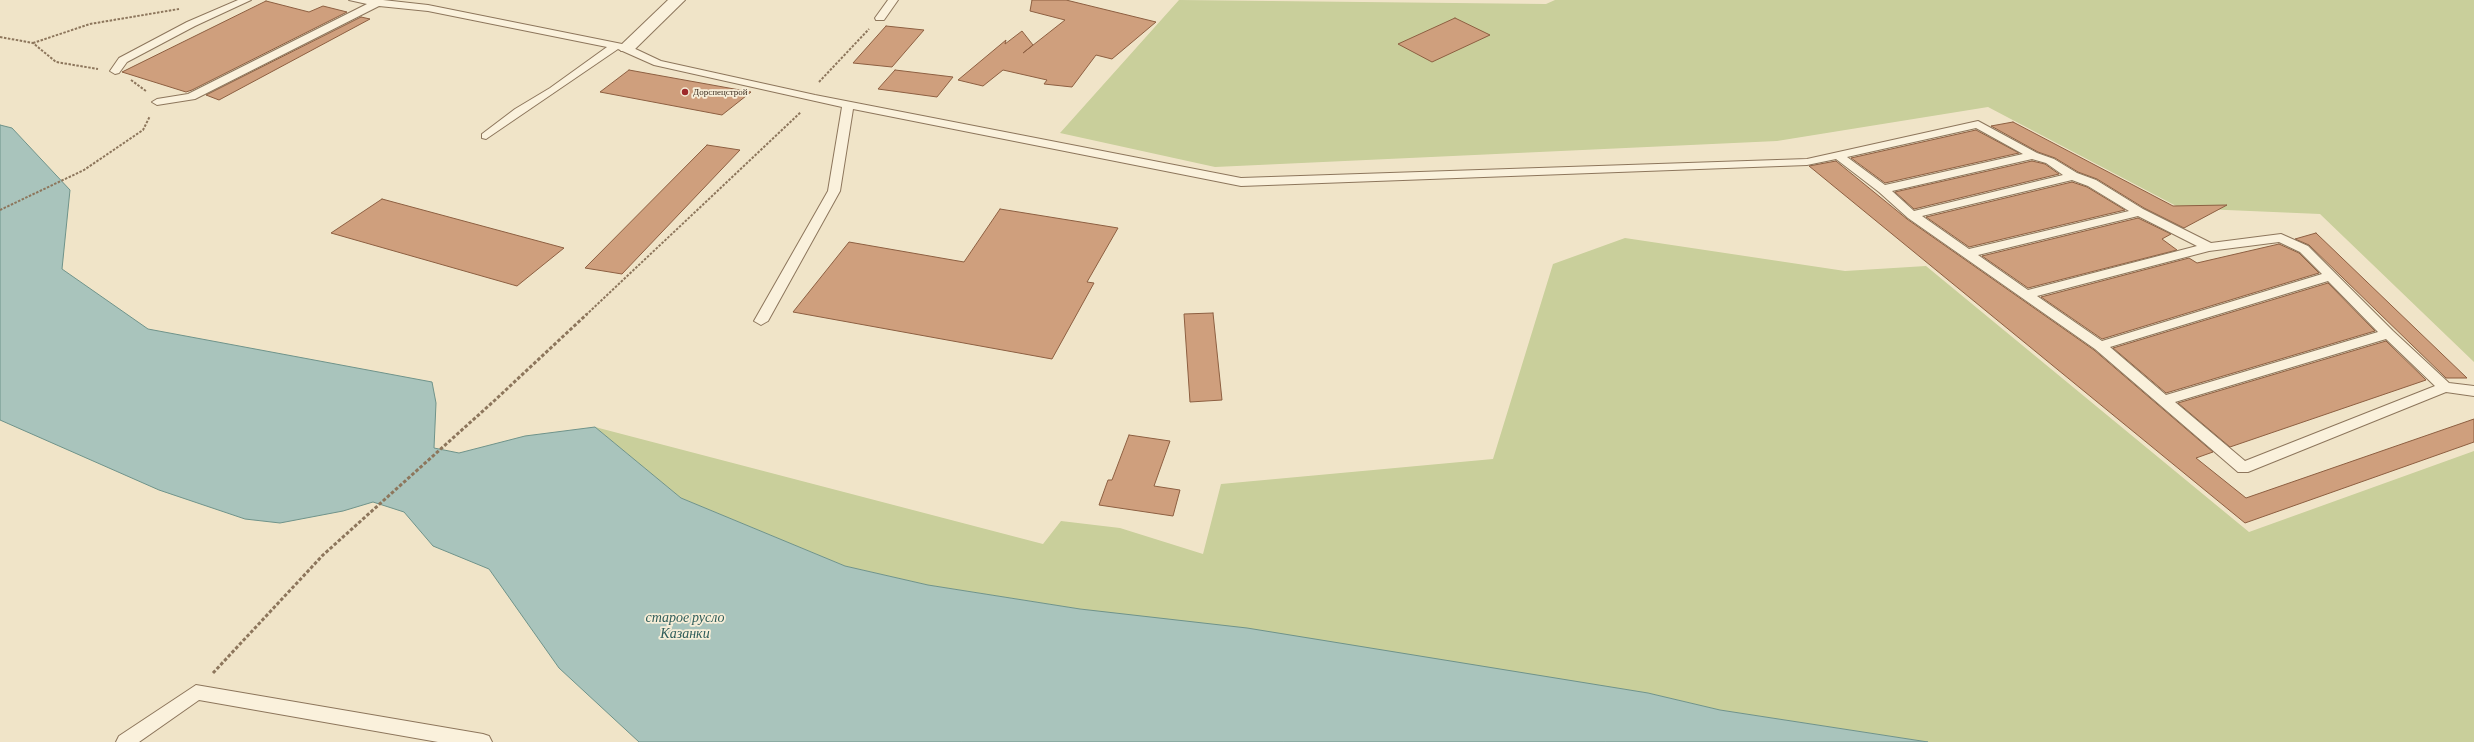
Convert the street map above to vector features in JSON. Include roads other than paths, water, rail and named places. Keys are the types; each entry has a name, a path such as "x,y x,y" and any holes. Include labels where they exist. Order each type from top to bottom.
{"street":[{"path":"621,47 677,0"}],"lane":[{"path":"115,71 123,60 191,24 246,0"},
{"path":"354,0 380,1 428,8 621,47 658,63 811,97 1241,182 1807,162 1836,154 1978,124 2033,154 2050,161 2073,176 2092,183 2139,212 2209,247"},
{"path":"880,18 893,0"},
{"path":"157,102 191,97 380,1"},
{"path":"486,136 519,111 621,47"},
{"path":"761,321 834,191 848,104"},
{"path":"1836,154 1884,188 1912,215 1969,253 2100,346 2166,400 2243,468 2445,388 2474,391"},
{"path":"1884,188 2033,154"},
{"path":"1912,215 2073,176"},
{"path":"1969,253 2139,212"},
{"path":"2027,294 2209,247 2280,238 2304,249 2388,334 2445,388"},
{"path":"2100,346 2330,276"},
{"path":"2166,400 2388,334"},
{"path":"124,742 196,692 483,742"}],"water":[{"name":"старое русло Казанки","path":"0,125 12,128 70,190 62,269 148,329 432,382 436,403 434,448 459,453 525,436 595,427 681,498 845,566 928,585 1080,609 1247,628 1648,693 1720,710 1928,742 639,742 559,668 489,569 433,546 404,512 373,502 343,511 280,523 245,519 159,490 0,420"}],"place":[{"name":"Дорспецстрой","path":"685,92"}]}
